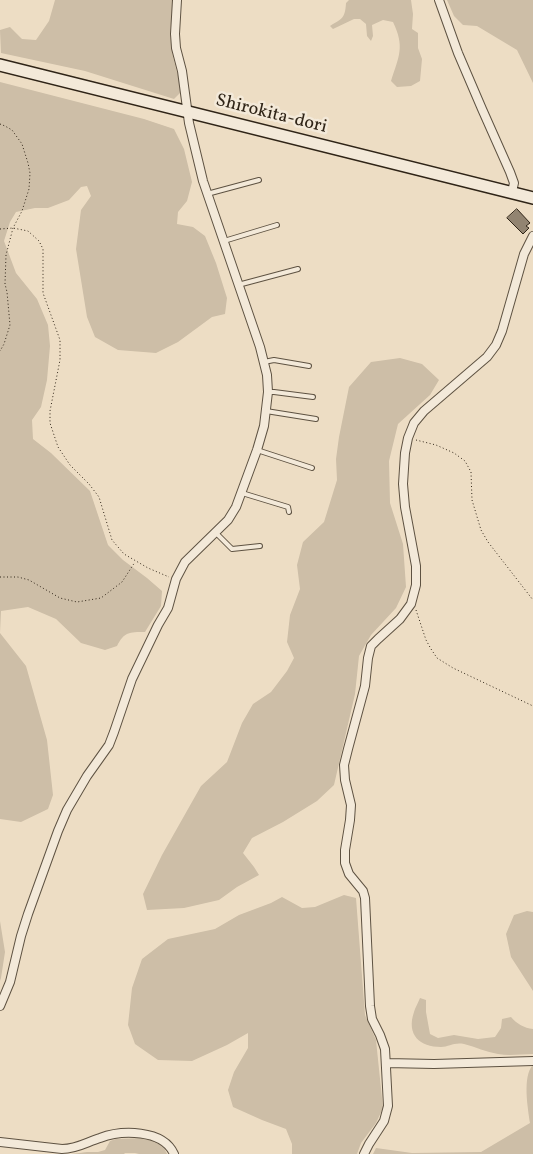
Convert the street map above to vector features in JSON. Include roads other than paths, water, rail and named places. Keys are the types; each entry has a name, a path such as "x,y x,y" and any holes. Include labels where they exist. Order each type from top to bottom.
{"street":[{"path":"0,1006 10,982 28,914 66,810 109,746 132,679 168,608 176,578 185,562 228,520 236,507 264,426 268,392 267,374 260,347 203,181 187,112 182,71 176,48 177,0"},
{"path":"439,0 458,53 510,172 514,183 512,192"},
{"name":"Shirokita-dori","path":"0,65 533,198"},
{"path":"364,1154 384,1121 388,1106 386,1063 385,1049 372,1019 370,1006 365,898 349,874 345,864 351,805 345,780 344,765 365,686 371,646 400,619 411,604 416,586 416,566 404,507 403,484 408,438 414,423 424,411 486,357 496,345 502,331 524,254 533,236"},
{"path":"386,1063 434,1064 533,1061"},
{"path":"0,1142 72,1149 100,1137 126,1132 146,1134 159,1138 174,1154"}],"lane":[{"path":"207,194 260,180"},
{"path":"224,241 277,225"},
{"path":"238,285 298,269"},
{"path":"264,362 274,360 309,366"},
{"path":"268,392 313,397"},
{"path":"266,411 316,419"},
{"path":"257,450 312,468"},
{"path":"241,492 288,508 289,512"},
{"path":"215,532 232,549 260,546"}]}
